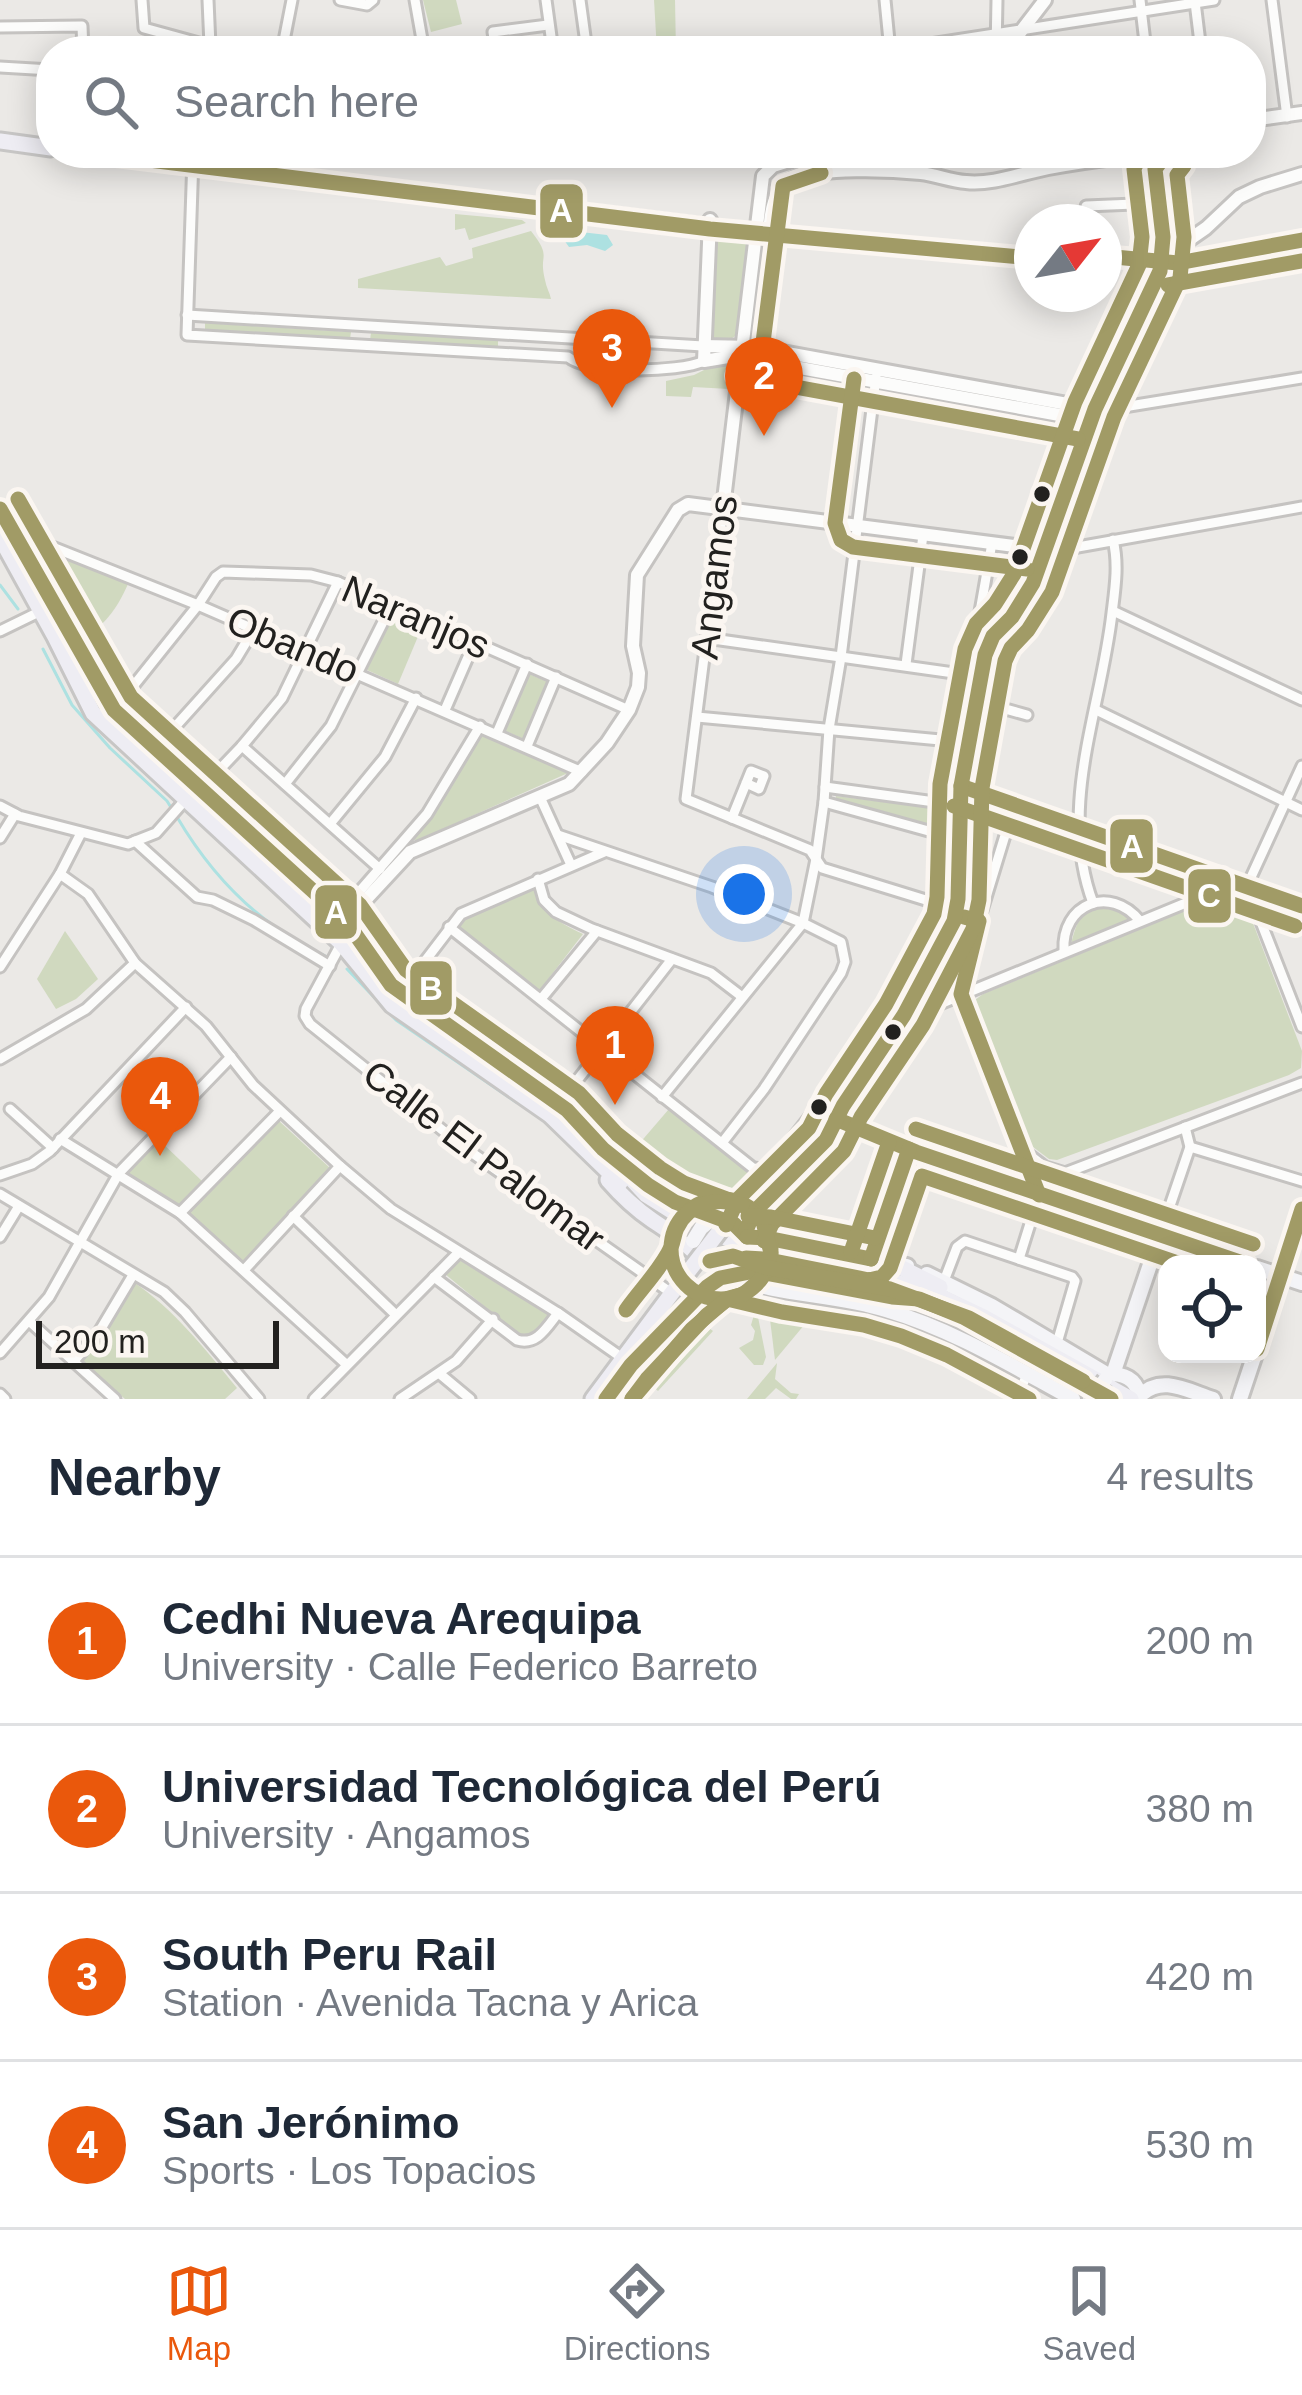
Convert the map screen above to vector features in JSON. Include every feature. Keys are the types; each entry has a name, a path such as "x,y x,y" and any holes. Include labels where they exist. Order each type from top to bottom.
{"main road":[{"path":"0,137 36,141"},
{"path":"242,168 710,225 1014,252"},
{"path":"1122,259 1157,266"},
{"path":"1122,265 1157,266"},
{"path":"1024,580 1157,266"},
{"path":"1019,605 1061,459 1092,412"},
{"path":"0,509 4,534 93,713 189,798 397,999 555,1109 646,1195 687,1221 778,1259 921,1289 1105,1377"},
{"path":"4,534 114,710 156,748 189,798 343,918 392,985 397,999"},
{"path":"596,1399 702,1291 748,1261 749,1218 826,1140 902,1018 949,910 961,786 988,644 1033,583 1038,549"},
{"path":"961,786 1302,906"},
{"path":"596,1399 721,1228 820,1126 834,1122 1219,1255"},
{"path":"598,1153 675,1202 714,1222 734,1224 747,1238 767,1238 870,1264 896,1264 944,1280 1057,1343 1137,1398 1159,1384 1214,1399"},
{"path":"598,1153 613,1186 652,1221 677,1234 692,1249 705,1274 761,1271 919,1299"},
{"path":"598,1153 600,1162 641,1203 686,1231 775,1268 853,1281 919,1299 963,1317 1111,1399"},
{"path":"596,1399 617,1355 674,1290 696,1234 714,1222"},
{"path":"1097,1399 1160,1235"},
{"path":"856,1301 870,1264"},
{"path":"896,1264 1105,1377"},
{"path":"1266,1271 1302,1283"},
{"path":"732,1275 759,1287 856,1301 949,1332 1073,1399"},
{"path":"1266,1322 1281,1276"},
{"path":"1240,1399 1252,1363"}],"street":[{"path":"142,0 144,28 173,36"},
{"path":"208,0 210,36"},
{"path":"285,36 292,0"},
{"path":"346,0 367,5 373,0"},
{"path":"416,0 422,36"},
{"path":"546,0 550,36"},
{"path":"580,0 585,36"},
{"path":"885,0 888,36"},
{"path":"996,34 997,0"},
{"path":"1017,36 1045,0"},
{"path":"983,36 1141,6 1214,0"},
{"path":"1272,0 1295,115"},
{"path":"1196,2 1199,36"},
{"path":"1141,6 1144,36"},
{"path":"494,36 493,32 548,25"},
{"path":"0,27 82,26 82,36"},
{"path":"0,67 36,69"},
{"path":"193,168 187,335 568,357 574,363 668,371 690,367 703,354 710,225"},
{"name":"Angamos","path":"732,818 686,799 760,190 771,168"},
{"path":"763,230 780,189 800,176 921,173 978,182 1050,168"},
{"path":"1156,168 1163,237 1157,266"},
{"path":"1157,266 1239,197 1302,174"},
{"path":"1122,205 1159,203"},
{"path":"1163,237 1176,247"},
{"path":"1157,266 1302,240"},
{"path":"187,315 509,335 703,354 741,351 767,362 1092,412 1302,378"},
{"path":"360,344 361,327"},
{"path":"508,354 509,335"},
{"path":"574,363 575,340"},
{"path":"662,1096 803,923 824,802 829,729 876,376"},
{"path":"343,918 410,852 569,784 607,743 638,687 633,646 637,575 683,505 1038,549 1302,507"},
{"name":"Obando","path":"4,534 198,605 582,772"},
{"path":"906,664 923,535"},
{"path":"1093,903 1081,866 1077,827 1082,769 1113,611 1117,556 1113,540"},
{"path":"449,927 753,1168 768,1163 810,1118 928,933 949,910 942,803 992,543"},
{"name":"Naranjos","path":"114,710 223,572 311,574 338,582 629,710"},
{"path":"0,806 128,844 155,833 242,746 282,698 338,582"},
{"path":"285,784 331,726 392,604"},
{"path":"0,631 40,611"},
{"path":"1113,611 1302,700"},
{"path":"156,748 236,659 254,629"},
{"path":"706,638 968,675"},
{"path":"445,710 475,641"},
{"path":"497,733 527,664"},
{"path":"527,746 556,677"},
{"path":"330,824 385,757 416,698"},
{"path":"977,701 1027,715"},
{"path":"1096,710 1302,810"},
{"path":"697,717 951,741"},
{"path":"135,841 196,897 254,920 331,965 343,918 427,814 480,726"},
{"path":"242,746 380,869"},
{"path":"1302,766 1247,886 1302,1027"},
{"path":"746,783 732,818 810,850 822,868 979,921"},
{"path":"825,788 942,803"},
{"path":"540,796 571,866"},
{"path":"824,802 943,835"},
{"path":"1014,806 968,953 961,994 1039,1195"},
{"path":"0,838 15,814"},
{"path":"0,967 81,833"},
{"path":"558,836 712,887 841,942 845,962 841,973 773,1077 722,1143"},
{"path":"397,999 461,914 604,852"},
{"path":"60,874 88,894 135,963 206,1026 279,1112 340,1166 391,1209 617,1355"},
{"path":"538,879 548,906 597,931 711,974 741,996"},
{"path":"902,1018 1215,891 1247,886"},
{"path":"1064,951 1069,922 1093,903 1124,906 1140,922"},
{"path":"541,999 597,931"},
{"path":"555,1109 672,959"},
{"path":"0,1059 86,1009 135,963"},
{"name":"Calle El Palomar","path":"331,965 305,1016 310,1024 461,1145 674,1290"},
{"path":"0,1175 32,1164 57,1143 186,1007"},
{"path":"0,1353 49,1298 119,1173 231,1057"},
{"path":"1019,1259 1039,1195 1049,1181 1302,1083"},
{"path":"10,1109 57,1143 119,1173 180,1213 346,1364"},
{"path":"180,1213 279,1112"},
{"path":"1160,1235 1190,1147 1185,1127"},
{"path":"1020,1146 1036,1162 1065,1173"},
{"path":"1190,1147 1302,1181"},
{"path":"870,1264 909,1149"},
{"path":"244,1270 340,1166"},
{"path":"0,1194 164,1292 259,1399"},
{"path":"0,1237 19,1206"},
{"path":"1281,1276 1302,1209"},
{"path":"293,1216 395,1316"},
{"path":"944,1280 957,1247 965,1241 1072,1277 1075,1281 1057,1343"},
{"path":"314,1399 458,1253"},
{"path":"74,1362 99,1332 133,1275"},
{"path":"434,1276 518,1340 537,1339 558,1313"},
{"path":"404,1398 456,1361 493,1319"},
{"path":"29,1321 115,1399"},
{"path":"440,1374 470,1399"},
{"path":"1017,1399 1027,1374"}],"green space":[{"path":"423,0 456,0 462,24 431,32"},
{"path":"654,0 675,0 676,36 656,36"},
{"path":"455,214 526,223 469,240 465,228 455,230"},
{"path":"531,231 543,252 551,299 358,288 358,279 440,257 446,266 473,258 472,248"},
{"path":"717,238 753,240 737,335 723,341 713,338 712,328"},
{"path":"205,323 351,332 350,339 205,330"},
{"path":"371,333 498,340 498,347 370,340"},
{"path":"722,361 732,363 729,389 693,387 691,397 666,396 666,381 694,375"},
{"path":"32,541 128,584 109,616 79,640 26,545"},
{"path":"391,614 422,627 398,684 367,670"},
{"path":"529,674 548,682 524,739 503,730"},
{"path":"474,730 568,773 416,841 410,837"},
{"path":"836,796 932,808 930,830 835,802"},
{"path":"533,883 552,915 583,934 539,991 455,927 466,915"},
{"path":"1208,901 1231,904 1251,918 1302,1051 1301,1068 1057,1160 1049,1159 1025,1141 973,1009 975,1000"},
{"path":"1100,907 1113,908 1133,920 1071,944 1080,920"},
{"path":"65,931 98,979 56,1009 37,979"},
{"path":"669,1109 754,1174 732,1193 710,1201 670,1192 646,1176 626,1159"},
{"path":"278,1120 330,1168 243,1263 186,1215"},
{"path":"159,1140 202,1181 180,1205 127,1173"},
{"path":"458,1259 550,1316 533,1333 519,1335 445,1274"},
{"path":"132,1281 175,1317 237,1388 225,1399 125,1399 82,1361"},
{"path":"768,1303 820,1306 775,1360"},
{"path":"754,1315 766,1357 763,1365 754,1365 739,1348 753,1340"},
{"path":"694,1317 713,1331 658,1391 638,1373"},
{"path":"777,1363 775,1379 799,1394 796,1399 776,1388 765,1399 747,1399"}],"water":[{"path":"572,231 607,235 613,245 605,251 587,245 569,247 564,240"}],"waterway":[{"path":"0,585 18,609"},
{"path":"43,649 72,705 172,809"},
{"path":"177,817 222,879 278,929"},
{"path":"296,941 327,957"},
{"path":"347,969 396,1020 516,1102"},
{"path":"894,1305 971,1332 1090,1398"}],"transit line":[{"name":"A","path":"214,168 710,229 1014,256"},
{"name":"B","path":"726,1225 738,1199 809,1128 886,1004 934,914 940,784 965,649 976,624 1014,574 1075,402 1139,265 1142,237 1134,168"},
{"name":"A","path":"745,1233 754,1212 826,1140 904,1015 954,921 961,786 985,655 993,636 1012,617 1033,583 1095,409 1160,271 1163,237 1156,168"},
{"name":"C","path":"764,1241 772,1224 844,1151 861,1117 923,1025 973,929 979,900 982,788 1005,661 1052,592 1114,417 1180,278 1184,237 1177,175 1182,168"},
{"name":"C","path":"761,358 783,186 821,173"},
{"name":"A","path":"1122,258 1178,263 1302,240"},
{"name":"C","path":"1168,285 1302,261"},
{"name":"C","path":"736,376 1078,439"},
{"name":"C","path":"854,379 835,523 841,540 853,547 1027,569"},
{"name":"B","path":"18,499 131,697 360,905 406,970 579,1093 617,1134 660,1168 684,1183 743,1205 763,1222 771,1253 760,1280 707,1315 632,1399"},
{"name":"A","path":"0,509 114,710 346,921 391,985 567,1110 603,1149 648,1185 675,1202 734,1224 747,1237"},
{"name":"A","path":"961,786 1302,906"},
{"name":"C","path":"954,806 1295,926"},
{"name":"A","path":"964,917 979,921 961,994 1039,1195"},
{"name":"A","path":"836,1119 916,1152 1219,1255"},
{"name":"B","path":"916,1129 1253,1244"},
{"name":"B","path":"851,1252 889,1142"},
{"name":"A","path":"871,1259 909,1149"},
{"name":"C","path":"746,1258 869,1280 882,1277 890,1268 922,1176 1158,1256"},
{"name":"C","path":"721,1199 740,1203 756,1214 767,1230 771,1249 767,1268 756,1284 740,1295 721,1299 702,1295 686,1284 675,1268 671,1249 675,1230 686,1214 702,1203 721,1199"},
{"name":"B","path":"626,1310 662,1263 689,1212 714,1202 742,1205"},
{"name":"A","path":"1266,1321 1302,1209"},
{"name":"B","path":"748,1216 875,1238"},
{"name":"A","path":"747,1237 871,1259"},
{"name":"B","path":"710,1261 733,1256 764,1267 890,1289 969,1318 1083,1381"},
{"name":"A","path":"606,1399 631,1365 707,1287 720,1278 755,1271 919,1299 963,1317 1111,1399"},
{"name":"C","path":"632,1399 692,1329 727,1299 901,1336 1029,1399"}],"place":[{"name":"South Peru Rail","path":"612,408"},
{"name":"Universidad Tecnológica del Perú","path":"764,436"},
{"name":"Cedhi Nueva Arequipa","path":"615,1105"},
{"name":"San Jerónimo","path":"160,1156"}]}
